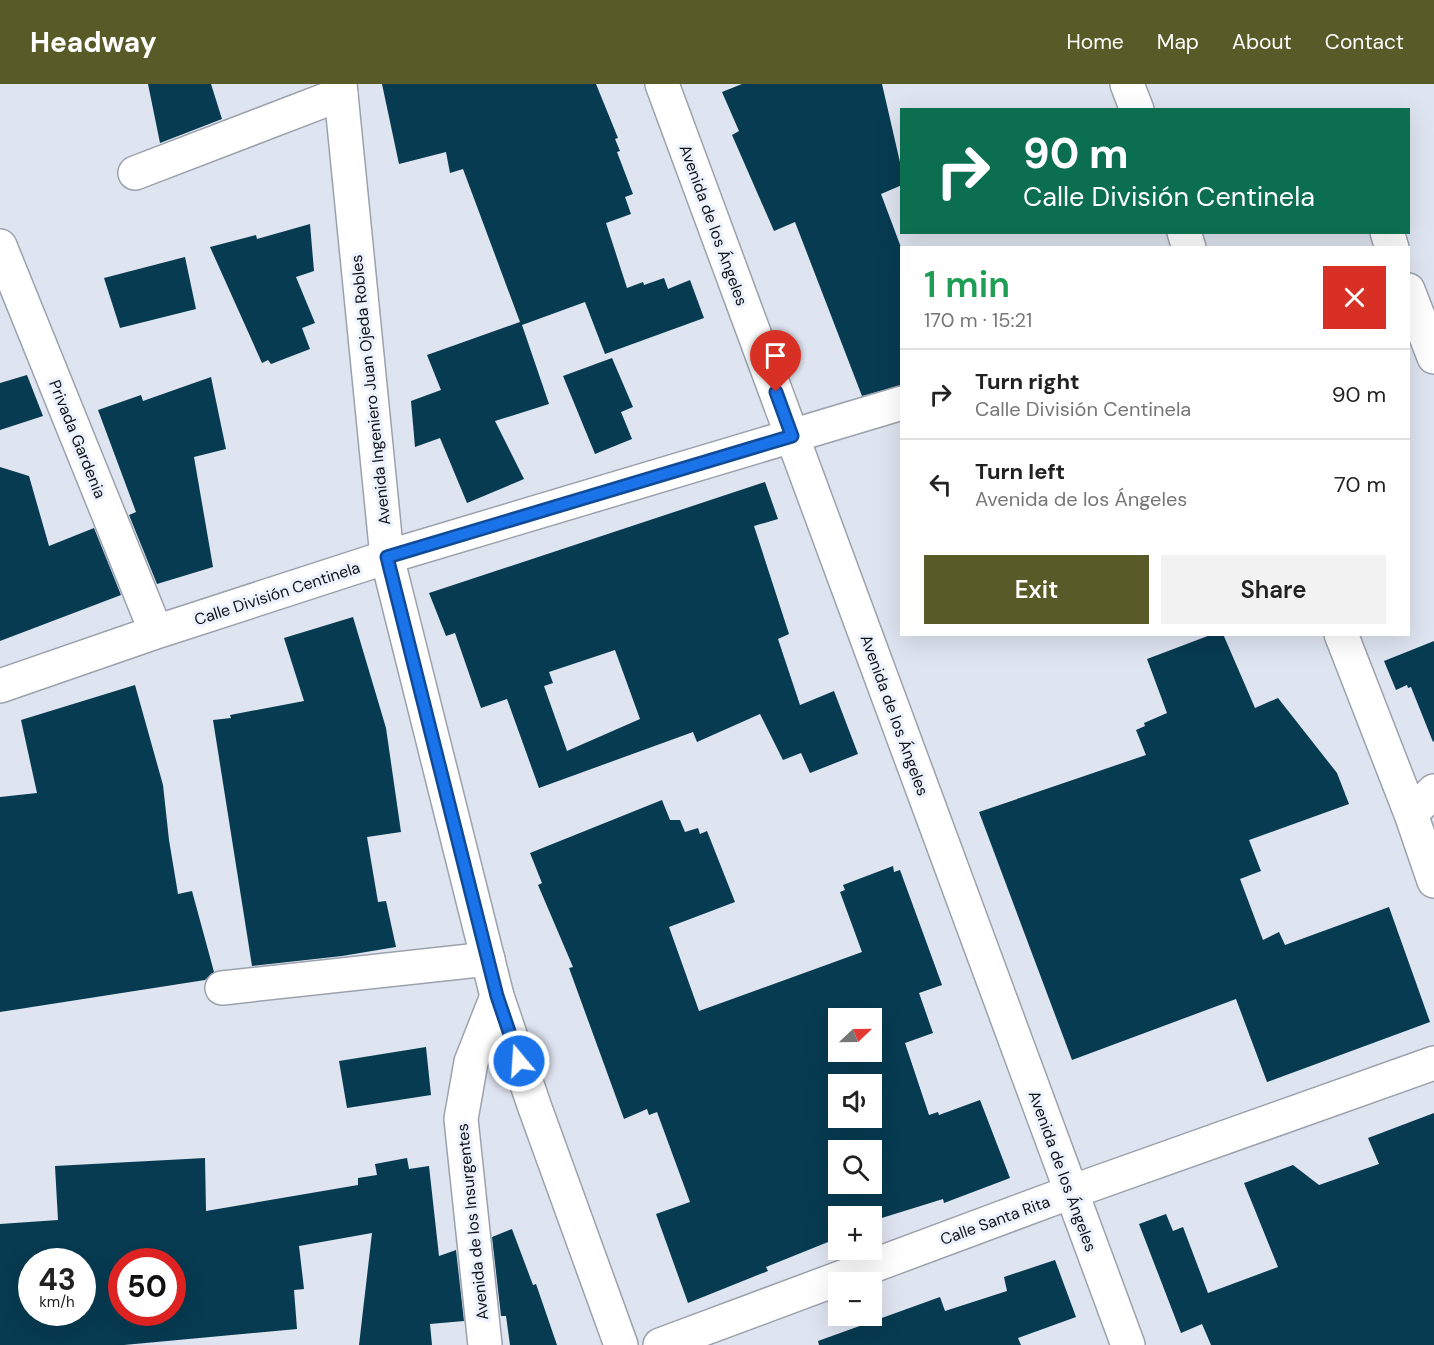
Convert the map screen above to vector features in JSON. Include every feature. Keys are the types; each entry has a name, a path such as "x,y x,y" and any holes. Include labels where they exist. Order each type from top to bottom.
{"street":[{"name":"Avenida de los Ángeles","path":"662,84 1128,1345"},
{"path":"1127,84 1136,108"},
{"path":"135,173 340,89"},
{"name":"Avenida Ingeniero Juan Ojeda Robles","path":"340,89 387,557 497,996 621,1345"},
{"name":"Privada Gardenia","path":"0,246 156,632"},
{"path":"1410,295 1434,357"},
{"name":"Calle División Centinela","path":"0,686 156,632 387,557 900,404"},
{"path":"1342,636 1411,814 1434,881"},
{"path":"1411,814 1434,791"},
{"path":"222,988 488,959"},
{"name":"Avenida de los Insurgentes","path":"484,1345 461,1119 471,1062 497,996"},
{"name":"Calle Santa Rita","path":"660,1345 1071,1192 1434,1063"}],"building":[{"path":"148,84 211,84 222,119 160,143"},
{"path":"382,84 596,84 618,138 615,139 620,151 617,152 633,194 625,197 631,214 606,223 627,288 664,278 668,289 690,280 704,318 605,354 585,302 522,325 549,404 495,421 524,479 467,503 440,438 415,447 411,401 441,390 427,355 520,322 463,169 450,173 446,152 399,164"},
{"path":"742,84 882,84 900,162 900,186 881,194 900,246 900,386 862,396 795,222 774,231 732,135 739,131 722,92"},
{"path":"310,224 314,271 296,277 315,323 302,328 310,349 271,364 268,360 262,363 210,247 256,235 257,239"},
{"path":"185,257 196,309 120,328 104,278"},
{"path":"612,358 633,407 621,412 632,439 595,454 563,376"},
{"path":"27,375 43,416 0,430 0,383"},
{"path":"211,377 226,449 194,457 213,567 157,584 129,515 136,512 98,410 141,395 143,401"},
{"path":"0,467 29,476 49,546 94,528 121,595 0,641"},
{"path":"765,482 778,519 754,526 789,634 778,639 800,705 834,691 858,754 810,773 801,753 783,760 760,714 697,742 693,732 539,788 507,699 481,708 455,633 446,636 429,593","holes":["615,650 640,719 567,751 544,686 553,683 549,672"]},
{"path":"353,617 386,728 401,832 367,837 378,902 386,901 396,947 342,956 252,966 213,720 304,701 284,638"},
{"path":"1208,636 1224,636 1255,708 1278,698 1337,773 1349,804 1249,840 1261,871 1240,879 1263,940 1279,932 1285,945 1389,907 1430,1022 1267,1082 1236,999 1072,1060 979,812 1146,755 1136,730 1145,726 1144,723 1167,713 1147,659"},
{"path":"1434,641 1433,742 1411,687 1408,688 1407,685 1396,690 1384,661"},
{"path":"135,685 163,785 178,894 192,891 214,972 205,980 0,1012 0,797 37,793 21,720"},
{"path":"662,800 670,820 680,820 685,832 698,828 700,834 707,831 735,902 669,927 699,1011 862,952 840,892 845,890 843,885 893,866 894,872 900,870 942,985 919,993 933,1033 905,1043 929,1115 938,1112 939,1115 980,1100 1010,1178 944,1203 943,1199 882,1218 882,1206 828,1206 828,1242 766,1267 768,1271 688,1303 656,1214 690,1202 657,1112 649,1115 647,1109 624,1119 569,968 573,967 538,885 542,883 530,853"},
{"path":"426,1047 431,1095 347,1108 339,1061"},
{"path":"1434,1113 1434,1345 1211,1345 1202,1324 1181,1333 1139,1224 1166,1214 1173,1231 1183,1227 1208,1293 1278,1267 1244,1183 1293,1165 1319,1185 1379,1164 1368,1138"},
{"path":"205,1158 206,1211 358,1185 358,1178 377,1175 375,1164 407,1158 409,1169 429,1166 439,1256 456,1250 464,1321 430,1324 432,1345 359,1345 372,1233 299,1246 304,1289 294,1290 297,1329 124,1345 0,1345 0,1224 58,1220 55,1166"},
{"path":"512,1229 533,1285 536,1284 557,1345 510,1345 506,1316 501,1316 492,1237"},
{"path":"1055,1260 1076,1317 1018,1338 1021,1345 819,1345 818,1341 860,1326 882,1326 882,1318 940,1297 945,1311 1007,1291 1004,1277"}],"route":[{"path":"519,1061 497,996 387,557 792,436 776,392"}]}
